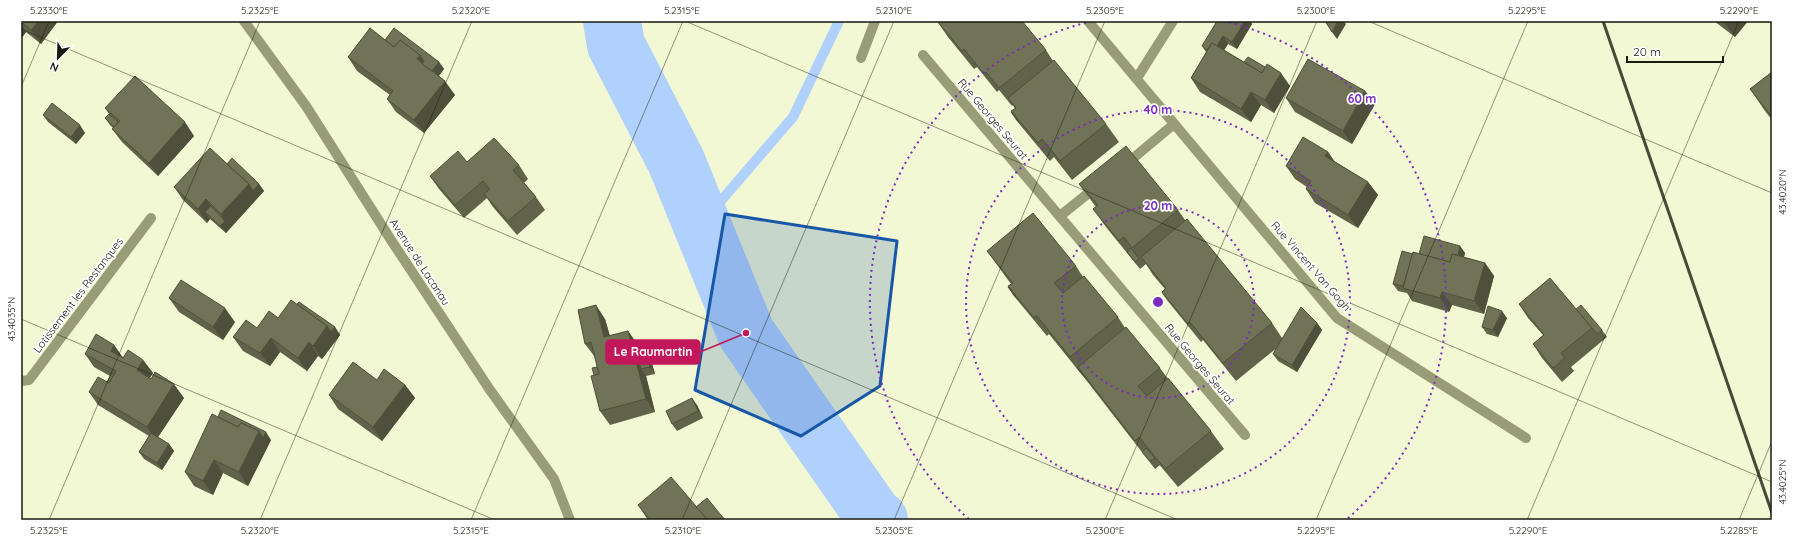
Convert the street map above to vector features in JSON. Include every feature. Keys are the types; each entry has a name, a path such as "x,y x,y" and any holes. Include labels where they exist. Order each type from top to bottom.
{"street":[{"name":"Avenue de Lacanau","path":"244,21 306,106 391,240 490,390 554,479 570,520"},
{"path":"861,58 875,21"},
{"name":"Rue Vincent Van Gogh","path":"1088,21 1337,318 1526,438"},
{"path":"1137,78 1173,21"},
{"name":"Rue Georges Seurat","path":"923,55 1245,436"},
{"path":"1118,170 1174,124"},
{"path":"1060,216 1107,179"},
{"name":"Lotissement les Restanques","path":"21,381 29,380 151,218"}],"highlighted area":[{"path":"725,214 897,241 880,386 801,436 695,390"}],"building":[{"path":"21,21 39,21 31,30"},
{"path":"937,21 1022,21 1046,50 999,88 986,72 984,74 964,49 962,51"},
{"path":"1217,21 1245,21 1232,42 1223,36 1217,46 1212,43 1207,50 1202,46"},
{"path":"1325,21 1338,21 1332,32"},
{"path":"370,28 394,47 400,40 420,55 417,59 445,81 414,120 387,99 393,91 348,57"},
{"path":"394,28 439,62 432,71 422,64 424,61 420,55 400,40 394,47 385,40"},
{"path":"1212,43 1262,73 1267,64 1281,73 1265,100 1251,92 1241,109 1191,78"},
{"path":"1248,57 1265,67 1262,73 1244,62"},
{"path":"1308,59 1365,91 1343,131 1286,98"},
{"path":"1054,60 1106,124 1060,161 1042,139 1038,143 1011,111 1016,108 1008,98"},
{"path":"1772,72 1772,117 1750,89"},
{"path":"135,76 185,122 149,163 112,129 120,121 105,108"},
{"path":"52,103 80,125 71,137 43,115"},
{"path":"109,114 118,122 114,127 105,118"},
{"path":"1303,137 1328,152 1325,156 1368,182 1348,215 1306,189 1311,181 1286,166"},
{"path":"494,138 519,165 513,170 536,197 508,221 484,194 490,189 483,181 455,205 430,176 458,151 467,162"},
{"path":"1126,146 1178,210 1132,248 1124,237 1119,241 1093,209 1098,205 1079,184"},
{"path":"210,148 249,184 221,214 206,199 198,209 174,187"},
{"path":"232,158 259,184 253,191 249,184 227,164"},
{"path":"211,206 225,221 220,226 205,212"},
{"path":"1033,213 1076,266 1054,283 1063,293 1084,276 1118,317 1070,357 1037,316 1034,318 1008,286 1013,283 987,251"},
{"path":"1187,219 1272,323 1223,363 1190,322 1188,324 1162,292 1166,288 1141,257"},
{"path":"1424,236 1460,246 1458,255 1452,254 1450,262 1419,254"},
{"path":"1131,248 1139,259 1135,262 1127,252"},
{"path":"1402,251 1413,254 1403,286 1393,284"},
{"path":"1413,252 1450,262 1452,254 1485,263 1474,301 1442,292 1440,298 1403,288"},
{"path":"1550,278 1592,328 1561,353 1565,358 1553,368 1533,344 1544,335 1519,304"},
{"path":"181,280 225,308 213,327 169,298"},
{"path":"291,300 327,326 313,346 309,342 298,358 271,338 260,353 233,337 246,320 257,328 269,311 278,318"},
{"path":"299,302 335,327 331,332 327,326 297,304"},
{"path":"596,305 604,337 628,331 646,399 600,411 591,376 599,374 591,342 585,344 578,310"},
{"path":"1581,305 1602,330 1597,334 1576,309"},
{"path":"1488,306 1502,311 1493,330 1482,327"},
{"path":"1301,307 1317,323 1292,365 1273,354"},
{"path":"1126,327 1160,368 1138,386 1147,396 1168,378 1211,431 1165,469 1139,437 1135,441 1078,367"},
{"path":"96,334 114,345 111,351 123,358 128,350 143,360 137,370 151,379 155,372 174,384 147,427 89,392 98,377 109,383 116,371 85,354"},
{"path":"643,343 650,367 641,369 634,345"},
{"path":"353,362 377,380 384,369 405,385 373,427 329,395"},
{"path":"597,367 599,374 594,375 592,368"},
{"path":"112,373 114,374 109,383 107,382"},
{"path":"692,398 698,411 672,424 666,411"},
{"path":"221,410 266,432 263,438 259,431 241,423 238,427 218,417"},
{"path":"212,414 238,427 241,423 259,431 239,472 214,460 203,481 185,472"},
{"path":"151,433 169,444 157,463 139,452"},
{"path":"1146,448 1155,458 1150,461 1142,452"},
{"path":"671,477 708,520 650,520 638,505"},
{"path":"707,498 725,520 708,520 696,507"}],"waterway":[{"path":"612,21 616,45 676,161 746,333 873,515 879,520"},
{"path":"701,224 793,117 839,21"}],"railway":[{"path":"1603,21 1772,513"}],"place":[{"name":"Le Raumartin","path":"746,333"}]}
